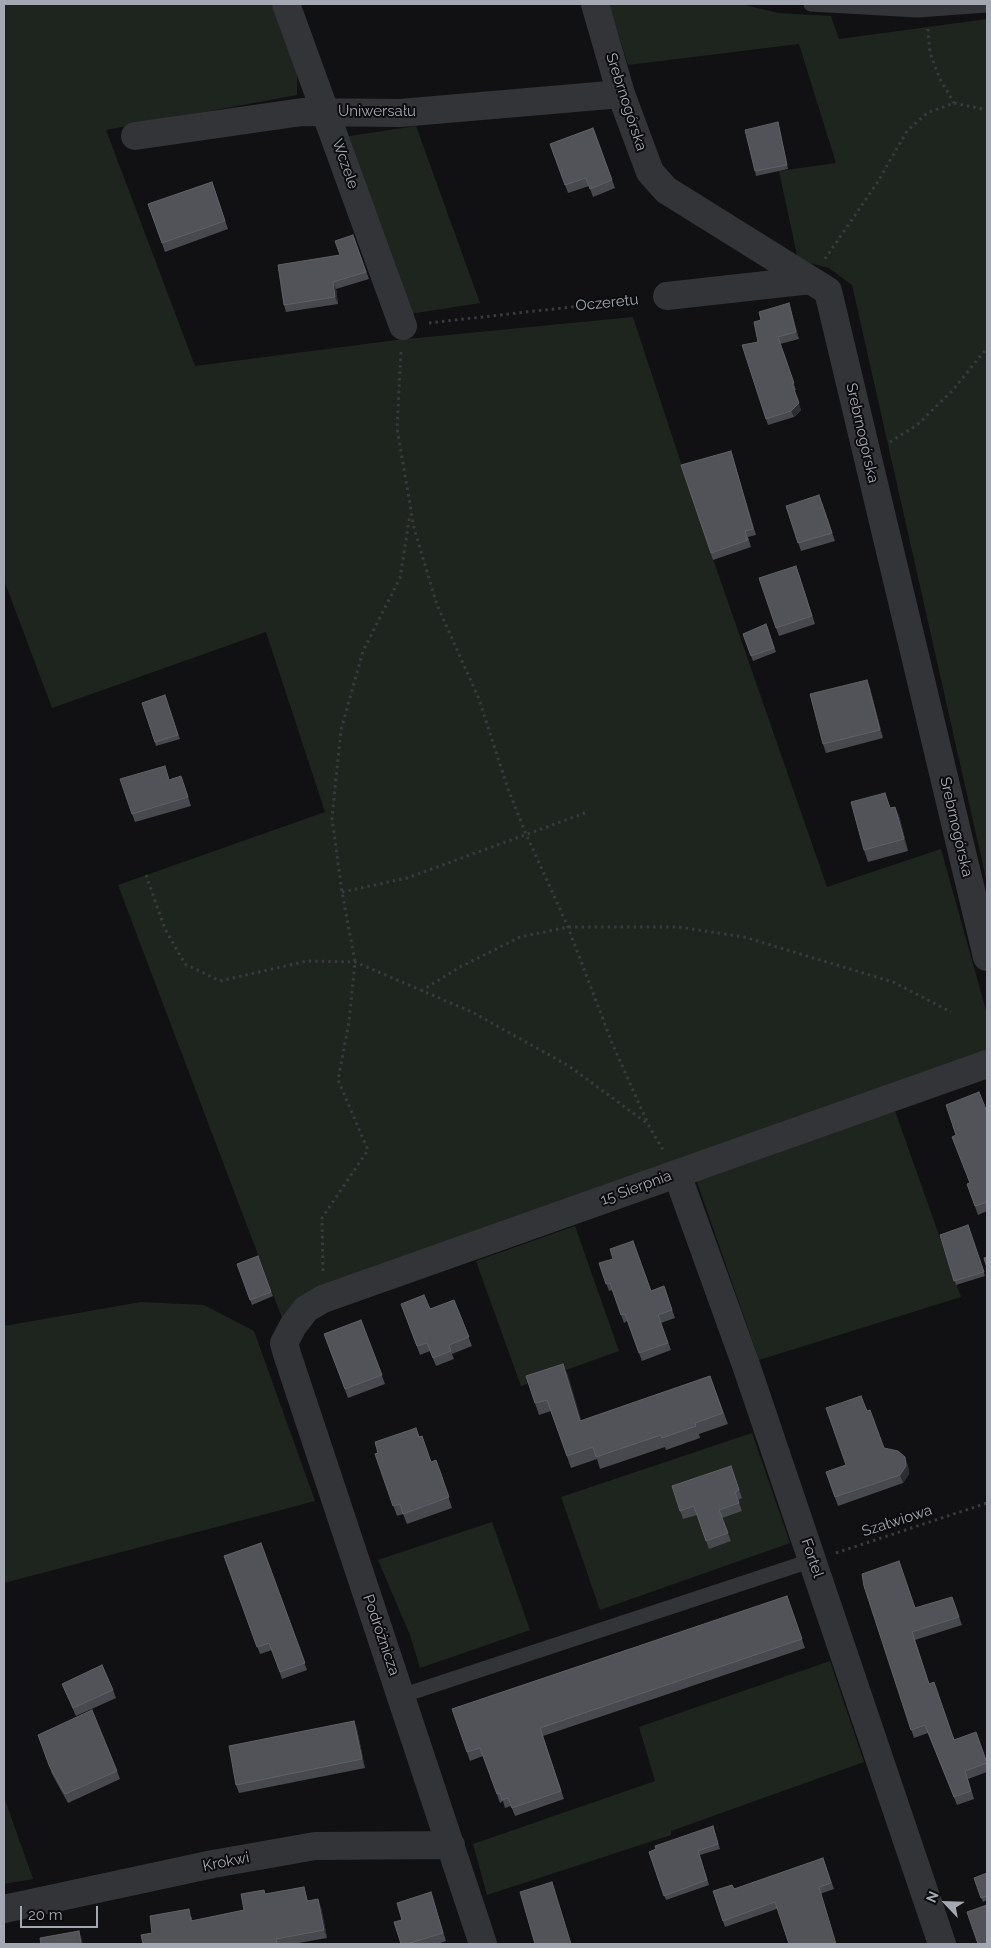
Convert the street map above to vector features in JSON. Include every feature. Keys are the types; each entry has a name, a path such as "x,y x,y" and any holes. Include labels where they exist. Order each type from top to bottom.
{"street":[{"name":"Wczele","path":"286,4 402,326"},
{"name":"Srebrnogórska","path":"595,4 621,94 650,172 666,190 828,291 987,957"},
{"name":"Uniwersału","path":"134,136 302,112 400,113 621,94"},
{"path":"667,296 810,280"},
{"name":"15 Sierpnia","path":"293,1326 306,1309 323,1299 987,1064"},
{"name":"Fortel","path":"676,1174 740,1347 942,1944"},
{"name":"Podróżnicza","path":"293,1326 284,1343 287,1354 483,1944"},
{"name":"Krokwi","path":"4,1909 213,1864 315,1846 451,1845"}],"lane":[{"path":"811,4 926,9 987,5"},
{"path":"401,1696 813,1560"}],"path":[{"path":"926,9 930,52 940,79 954,103"},
{"path":"810,280 877,183 907,131 927,113 954,103 987,110"},
{"name":"Oczeretu","path":"402,326 667,296"},
{"path":"402,326 397,428 414,528 437,605 479,700 508,789 568,927 612,1043 648,1124 676,1174"},
{"path":"865,447 895,440 917,425 952,391 987,348"},
{"path":"323,1299 322,1218 368,1150 338,1080 349,1022 355,962 342,892 332,818 340,730 363,651 400,578 411,509"},
{"path":"342,892 407,878 585,813"},
{"path":"146,875 165,929 185,964 220,981 307,961 355,962 472,1012 569,1066 648,1124"},
{"path":"421,991 460,967 520,937 568,927 679,927 744,937 893,982 951,1012"},
{"name":"Szałwiowa","path":"813,1560 987,1503"}],"shaded area":[{"path":"4,4 272,4 297,73 297,95 106,130 195,366 397,340 633,317 704,533 827,887 941,849 987,1014 987,1055 282,1318 118,885 325,812 266,632 52,708 4,580"},
{"path":"609,4 741,4 778,13 831,16 839,39 987,19 987,883 852,285 829,268 798,260 779,171 836,163 799,44 628,65"},
{"path":"416,126 480,303 410,314 343,137"},
{"path":"895,1111 961,1297 759,1360 696,1179"},
{"path":"575,1226 619,1351 521,1386 476,1261"},
{"path":"141,1302 204,1305 254,1331 315,1501 4,1583 4,1326"},
{"path":"752,1433 790,1543 600,1610 561,1497"},
{"path":"492,1522 530,1630 420,1668 410,1635 378,1560"},
{"path":"830,1661 864,1762 671,1831 671,1835 487,1895 473,1844 655,1781 639,1727"},
{"path":"4,1797 33,1879 4,1884"}],"building":[{"path":"778,122 787,165 755,171 745,130"},
{"path":"593,128 612,180 590,189 586,178 565,185 550,144"},
{"path":"212,182 225,221 162,243 148,204"},
{"path":"353,235 366,272 333,282 335,297 284,305 278,265 340,255 335,241"},
{"path":"789,303 796,332 778,337 799,403 791,411 766,419 742,345 758,342 754,322 761,320 759,312"},
{"path":"731,451 753,529 745,531 748,540 711,553 681,465"},
{"path":"819,495 832,533 798,543 786,506"},
{"path":"796,566 812,616 776,628 759,578"},
{"path":"766,624 774,648 751,656 743,634"},
{"path":"867,680 880,730 823,744 810,694"},
{"path":"165,695 178,735 155,742 142,703"},
{"path":"165,766 169,780 181,776 188,797 132,814 120,779"},
{"path":"885,793 890,808 895,807 904,839 864,850 851,802"},
{"path":"979,1092 987,1112 987,1202 975,1206 967,1184 970,1183 952,1137 956,1135 946,1105"},
{"path":"968,1225 984,1272 954,1281 940,1235"},
{"path":"633,1241 651,1291 664,1286 672,1310 658,1315 668,1343 639,1353 625,1314 621,1315 610,1283 606,1284 599,1263 613,1259 610,1249"},
{"path":"258,1256 271,1292 250,1300 237,1264"},
{"path":"987,1257 987,1268 984,1258"},
{"path":"424,1295 430,1309 454,1300 469,1337 449,1345 451,1351 433,1358 427,1343 417,1346 401,1304"},
{"path":"361,1320 382,1375 345,1389 324,1334"},
{"path":"563,1364 580,1421 710,1376 723,1413 695,1423 696,1426 662,1438 661,1435 596,1457 593,1447 567,1456 547,1400 535,1403 526,1376"},
{"path":"861,1396 867,1411 870,1410 884,1448 898,1451 905,1457 906,1466 900,1475 835,1497 826,1472 846,1465 826,1408"},
{"path":"416,1428 419,1437 422,1436 431,1462 436,1460 449,1497 403,1514 400,1504 393,1506 375,1454 378,1453 375,1442"},
{"path":"731,1466 739,1490 735,1492 739,1503 719,1510 728,1533 706,1541 694,1506 680,1511 672,1486"},
{"path":"261,1543 305,1663 280,1672 269,1643 257,1647 224,1556"},
{"path":"899,1561 915,1608 952,1597 959,1617 912,1632 929,1684 934,1682 954,1740 976,1732 987,1763 965,1771 971,1791 954,1797 925,1725 911,1730 864,1586 862,1574"},
{"path":"787,1596 802,1639 540,1728 561,1791 512,1808 508,1798 502,1800 500,1793 497,1794 480,1748 467,1752 452,1709"},
{"path":"102,1665 113,1690 73,1708 62,1684"},
{"path":"92,1710 117,1771 65,1794 49,1765 38,1735"},
{"path":"354,1721 362,1759 236,1785 229,1746"},
{"path":"713,1826 718,1844 698,1851 707,1880 664,1896 649,1852 656,1849 655,1846"},
{"path":"823,1858 831,1883 819,1887 836,1944 789,1944 775,1902 723,1921 713,1891 732,1885 734,1889"},
{"path":"987,1873 987,1896 981,1898 974,1878"},
{"path":"552,1882 571,1944 535,1944 520,1892"},
{"path":"304,1887 307,1901 318,1899 324,1930 276,1939 277,1944 143,1944 141,1935 152,1933 150,1916 189,1909 191,1921 244,1910 241,1894 264,1890 265,1894"},
{"path":"431,1892 443,1933 407,1944 401,1944 394,1922 402,1920 397,1903"},
{"path":"987,1905 987,1944 978,1944 967,1912"},
{"path":"79,1931 81,1944 41,1944 40,1938"}]}
